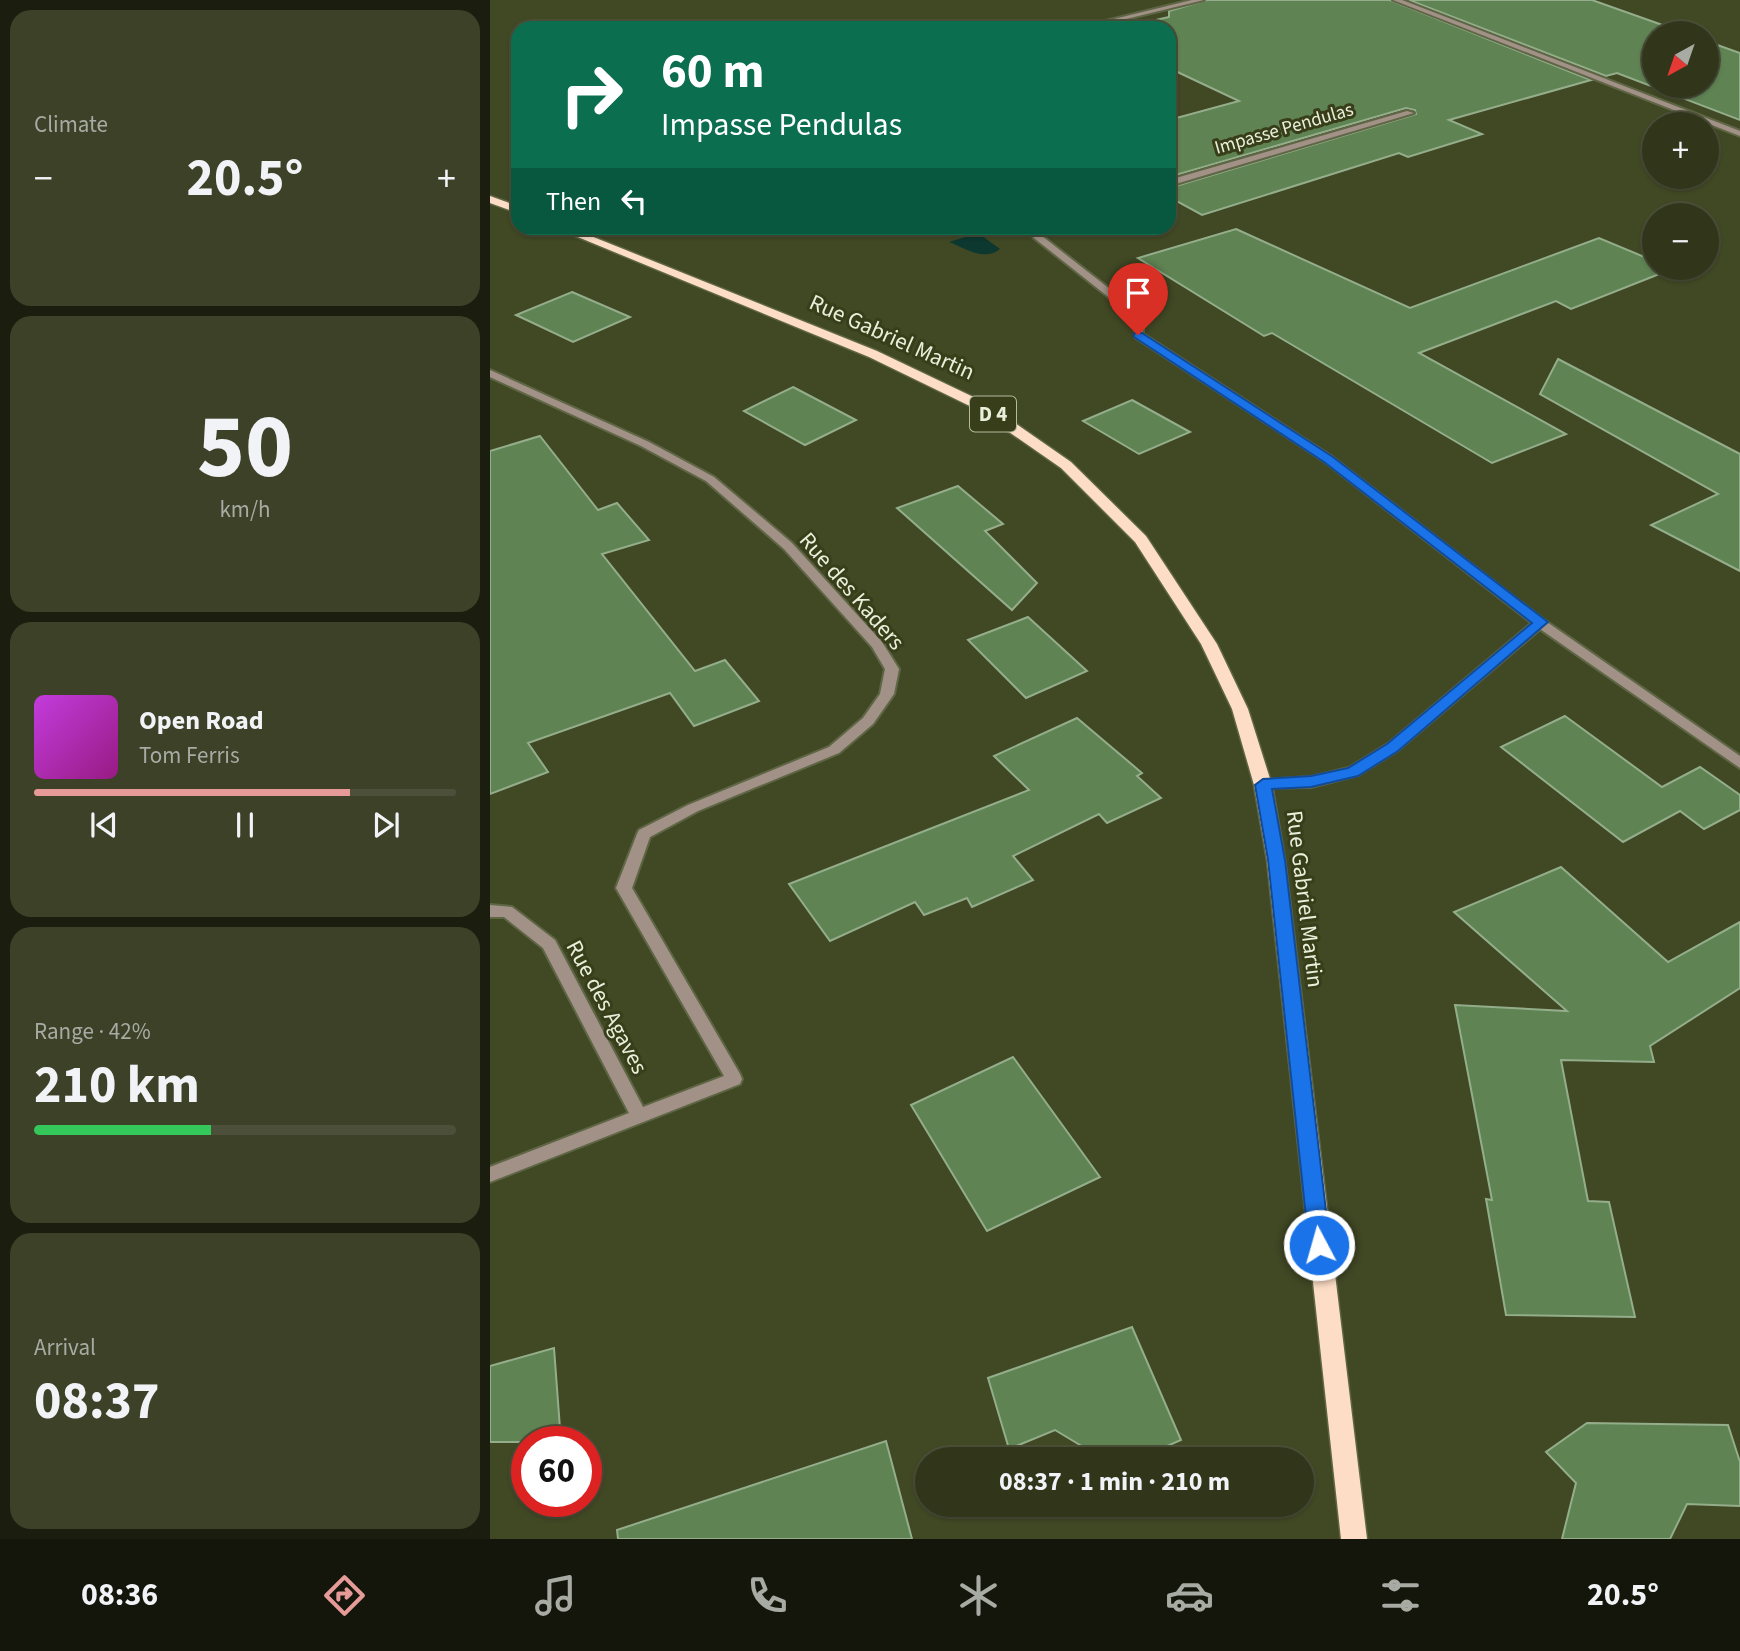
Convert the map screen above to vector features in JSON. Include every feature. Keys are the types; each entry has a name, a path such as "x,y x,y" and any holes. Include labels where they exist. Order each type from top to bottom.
{"main road":[{"path":"490,200 511,208"},
{"name":"Rue Gabriel Martin","path":"579,235 873,354 981,406 1066,465 1141,538 1209,644 1240,709 1263,785 1276,860 1354,1539"}],"street":[{"path":"1110,21 1201,0"},
{"path":"1396,0 1740,134"},
{"name":"Impasse Pendulas","path":"1176,181 1410,113"},
{"path":"1038,235 1140,317 1138,335 1328,459 1541,622 1740,763"},
{"name":"Rue des Kaders","path":"490,373 645,444 710,480 788,546 877,645 892,669 887,694 875,712 834,750 693,808 644,834 624,888 734,1079 639,1116"},
{"path":"1263,785 1311,782 1353,772 1393,747 1541,622"},
{"name":"Rue des Agaves","path":"490,911 507,911 549,944 639,1116"},
{"path":"490,1175 639,1116"}],"water":[{"path":"981,235 1000,249 994,253 981,254 949,242"}],"building":[{"path":"1207,0 1390,0 1591,80 1449,120 1482,134 1408,157 1399,153 1202,215 1176,201 1176,186 1416,114 1415,110 1406,108 1176,175 1176,118 1239,101 1176,71 1176,21 1152,21 1169,17 1169,11"},
{"path":"1409,0 1592,0 1651,21 1642,21 1642,83 1617,73 1606,76"},
{"path":"1719,46 1740,53 1740,120 1682,98 1719,98"},
{"path":"1236,229 1410,308 1599,238 1642,256 1642,280 1644,280 1571,309 1556,301 1419,353 1566,434 1492,463 1272,333 1264,336 1138,258"},
{"path":"572,292 630,317 573,342 516,315"},
{"path":"1558,359 1740,454 1740,571 1651,525 1718,494 1540,394"},
{"path":"793,387 856,420 805,445 744,411"},
{"path":"1132,400 1190,432 1139,454 1083,421"},
{"path":"540,436 598,510 617,503 649,540 602,554 695,671 725,660 759,701 694,726 670,693 528,743 548,772 490,794 490,451"},
{"path":"958,486 1003,524 985,531 1037,583 1012,610 897,508"},
{"path":"1028,617 1087,671 1026,698 968,640"},
{"path":"1565,716 1662,787 1700,767 1740,795 1740,810 1704,829 1680,811 1623,842 1501,747"},
{"path":"1077,718 1142,773 1137,776 1161,798 1107,823 1099,814 1013,856 1033,880 972,907 967,898 924,915 915,902 830,941 789,884 1029,790 994,756"},
{"path":"1561,867 1668,962 1740,922 1740,988 1650,1046 1654,1062 1561,1060 1588,1201 1609,1202 1635,1317 1506,1315 1486,1199 1492,1200 1455,1005 1567,1011 1454,912"},
{"path":"1013,1057 1100,1177 987,1231 911,1105"},
{"path":"1132,1327 1181,1440 1165,1447 1083,1447 1055,1430 1008,1447 988,1378"},
{"path":"554,1348 560,1426 511,1426 511,1442 490,1442 490,1366"},
{"path":"1587,1423 1728,1425 1740,1462 1740,1506 1687,1504 1670,1539 1562,1539 1576,1483 1546,1452"},
{"path":"886,1441 912,1539 618,1539 617,1530"}],"route":[{"path":"1138,335 1328,459 1541,622 1393,747 1353,772 1311,782 1263,785 1276,860 1319,1245"}]}
